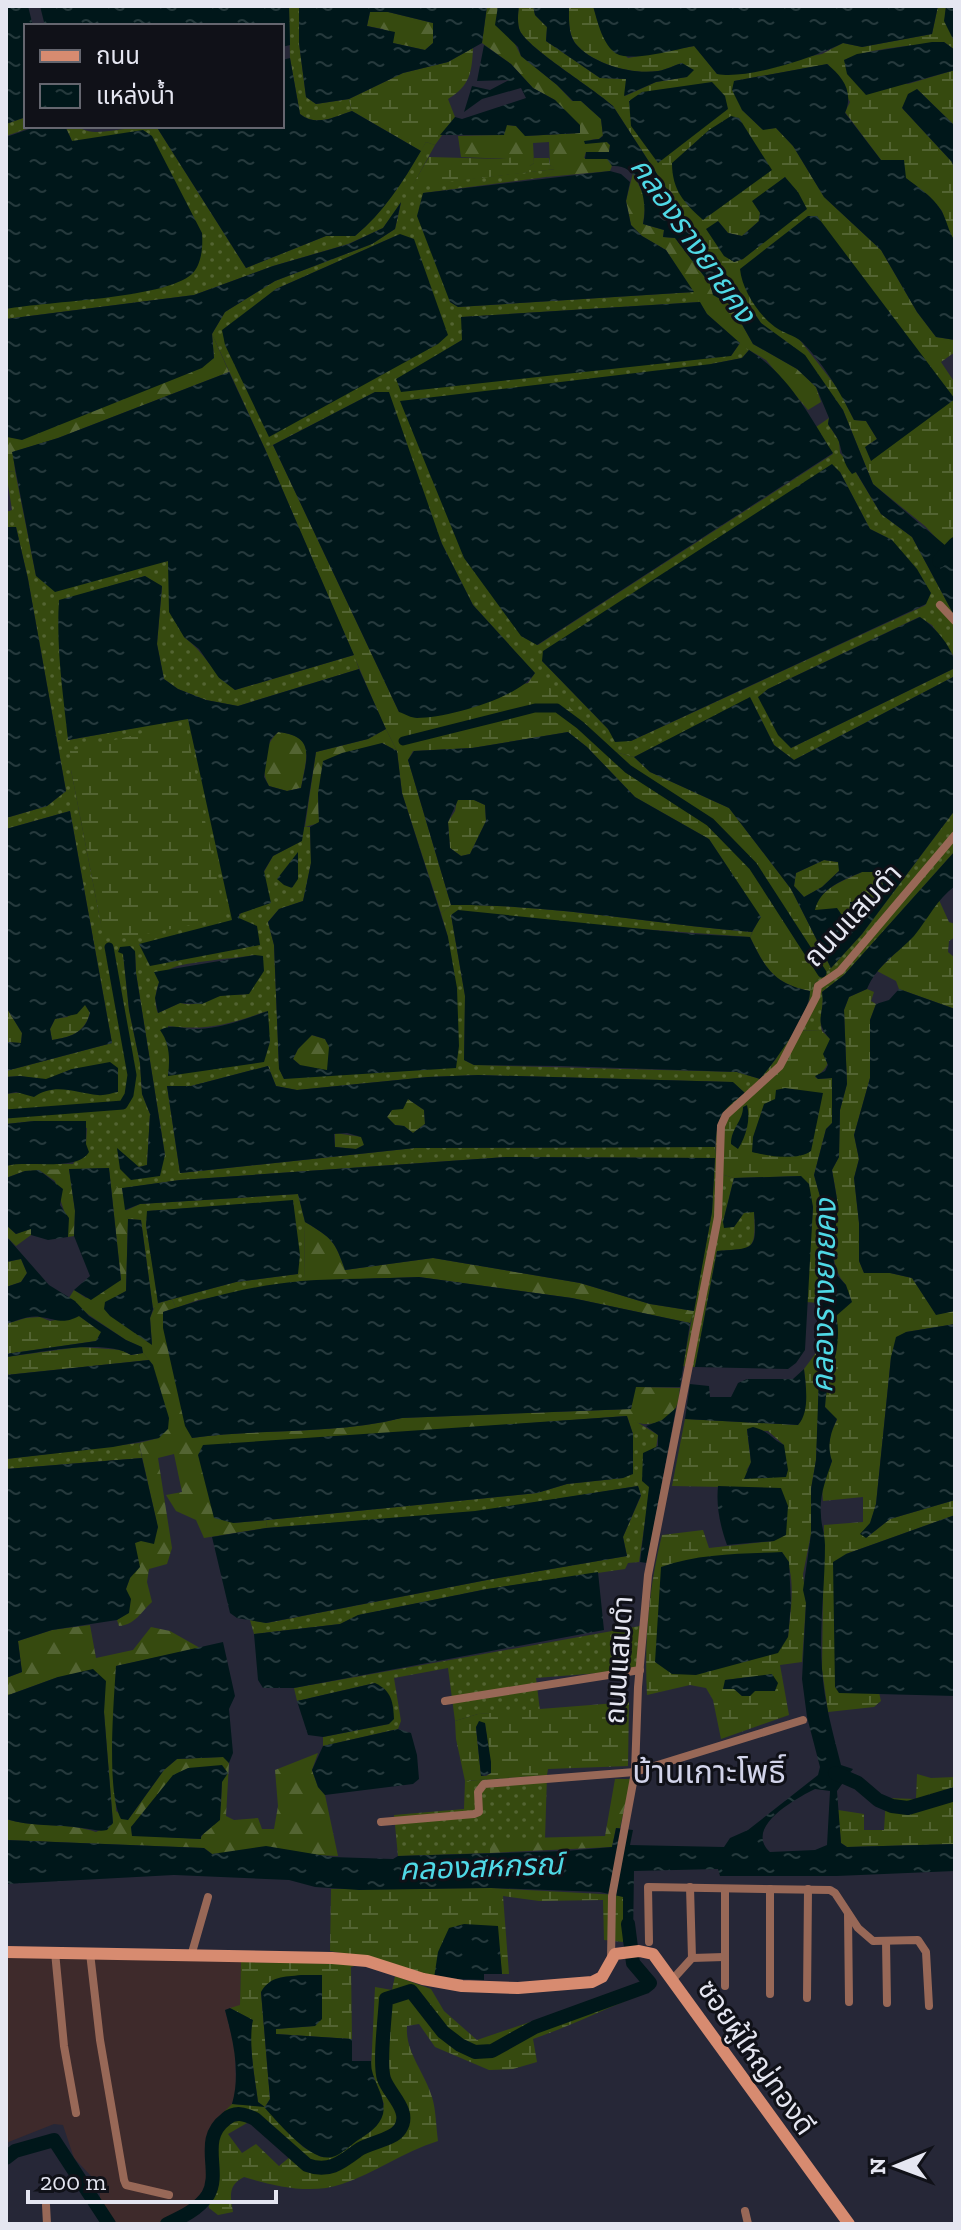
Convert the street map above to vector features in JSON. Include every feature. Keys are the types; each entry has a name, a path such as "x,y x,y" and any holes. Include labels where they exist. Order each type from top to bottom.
{"street":[{"path":"940,605 955,621"},
{"name":"ถนนแสมดำ","path":"613,1957 612,1896 635,1772 648,1575 718,1217 721,1126 726,1115 780,1066 816,997 818,986 840,971 955,835"},
{"path":"445,1701 640,1670"},
{"path":"381,1822 474,1814 479,1812 478,1792 484,1784 635,1772 800,1721"},
{"path":"6,1952 357,1960 443,1984 518,1988 592,1982 609,1969 613,1957 644,1946 648,1887 830,1890 865,1936 873,1941 918,1940 926,1952 929,2006"},
{"path":"673,1979 692,1958 690,1887"},
{"path":"725,1889 725,1986"},
{"path":"770,1889 770,1994"},
{"path":"807,1998 808,1889"},
{"path":"191,1956 208,1897"},
{"path":"848,1913 849,2002"},
{"path":"886,1941 887,2003"},
{"name":"ซอยผู้ใหญ่ทองดี","path":"644,1946 673,1979 849,2224"},
{"path":"55,1952 64,2046 76,2113"},
{"path":"90,1953 100,2040 124,2180 126,2185 169,2195"},
{"path":"692,1958 724,1957"},
{"path":"46,2205 47,2224"},
{"path":"745,2211 748,2224"}],"shaded area":[{"path":"6,1957 241,1962 240,2006 225,2010 235,2048 236,2092 232,2104 215,2123 207,2144 208,2189 197,2201 157,2224 115,2224 100,2200 100,2191 92,2177 74,2158 63,2125 54,2124 6,2143"}],"green space":[{"path":"289,6 299,6 299,43 306,97 316,104 349,99 352,111 319,120 300,114 290,58"},
{"path":"487,6 498,6 521,56 572,101 581,101 601,119 603,135 599,139 590,139 607,142 609,152 586,152 584,158 608,159 612,166 610,171 546,177 555,169 550,165 549,142 533,143 534,163 530,166 511,159 461,157 458,136 503,135 506,125 516,126 526,136 580,133 555,100 533,88 511,64 482,43"},
{"path":"519,6 533,6 535,15 547,27 546,41 600,78 627,79 625,96 656,82 687,77 682,63 648,72 613,66 591,57 573,39 569,6 593,6 602,34 628,58 695,46 717,74 822,54 843,43 862,47 932,34 938,6 946,6 955,50 944,42 881,50 844,60 908,84 955,70 955,126 917,89 902,108 952,162 955,171 955,241 942,211 928,195 881,160 845,112 850,102 828,64 734,81 742,110 762,129 776,128 793,146 824,197 881,250 917,312 936,337 955,340 955,352 941,362 955,383 955,399 955,557 925,526 873,484 843,410 778,337 761,323 736,286 710,256 613,106 526,39 519,28","holes":["785,177 806,208 743,259 734,262 718,221 728,233 742,236 759,221 775,185","799,339 955,399 865,447 877,439 866,421 854,420 839,390"]},
{"path":"370,12 388,12 433,23 433,43 425,50 393,43 383,29 367,26"},
{"path":"473,48 468,78 461,89 448,99 455,117 435,145 426,142 421,151 352,111 349,99 403,73 448,62"},
{"path":"24,118 24,128 29,128 6,136 6,124"},
{"path":"66,128 94,132 157,128 246,268 326,236 355,236 386,204 426,142 435,145 413,185 556,169 546,177 423,193 450,302 458,307 694,292 700,302 462,317 462,340 431,359 731,356 740,343 749,350 742,358 711,364 521,636 538,645 833,454 816,427 829,418 828,424 839,441 840,453 855,471 881,514 912,537 955,617 955,658 932,625 919,617 768,689 759,697 791,748 955,668 955,676 794,760 774,745 750,698 634,757 615,752 540,679 473,605 442,544 375,392 265,449 212,334 225,312 275,281 372,244 395,229 401,203 383,228 348,244 273,266 194,295 6,319 6,309 83,141 72,141","holes":["400,234 243,315 276,289","840,472 870,529 892,540 926,605 631,741 616,741 542,661"]},
{"path":"523,156 530,166 534,158 549,158 550,165 556,169 412,186 429,157 500,159"},
{"path":"633,173 646,200 643,224 664,230 663,237 675,238 710,284 714,295 731,305 753,344 797,369 816,387 821,402 808,410 766,360 744,347 707,314 666,250 642,236 631,225 626,201"},
{"path":"212,334 229,372 58,438 13,452 15,471 6,472 6,426 7,437 214,358"},
{"path":"273,445 399,712 528,683 535,673 615,752 634,757 650,772 729,808 791,889 831,968 810,991 779,979 766,966 750,937 760,917 709,839 635,797 587,747 568,732 472,748 413,751 408,760 451,905 441,913 402,793 397,751 265,449"},
{"path":"15,471 36,576 169,561 184,637 235,690 354,655 359,669 238,706 206,700 178,689 164,679 157,644 162,587 145,576 59,601 69,740 188,718 233,912 232,921 150,965 238,918 273,856 301,841 304,827 310,827 311,863 303,901 279,909 268,922 274,945 279,1068 284,1079 448,937 441,913 451,905 564,911 752,932 750,937 451,915 465,996 464,1060 474,1065 737,1072 760,1079 745,1093 732,1082 478,1075 297,1090 276,1086 268,1066 191,1086 167,1086 180,1173 415,1148 715,1147 715,1158 506,1157 180,1180 117,1189 108,1168 25,1171 6,1178 6,1166 17,1163 73,1164 86,1144 87,1128 34,1121 6,1124 6,1094 61,1088 99,1095 72,1069 46,1080 6,1077 6,1071 112,1043 70,811 6,829 6,818 47,806 66,791 28,579 16,527 6,527 6,512 12,510 6,472","holes":["71,751 102,929 71,770","135,951 165,1155 131,1180 139,1167 147,1165 150,1114 142,1094 123,953","255,955 248,994 220,996 196,1004 180,1003 158,1013 157,988 167,971 199,962","267,1011 168,1075 168,1026 207,1027"]},
{"path":"186,727 223,909 219,919 141,935 107,937 102,929 70,751 163,728"},
{"path":"386,729 397,751 382,743 318,793 319,823 305,827 316,752 368,739"},
{"path":"278,732 290,734 304,743 306,758 301,788 287,791 269,786 266,779 264,758"},
{"path":"457,800 474,800 485,805 486,821 470,854 461,856 450,848 448,822"},
{"path":"955,810 955,851 844,975 822,992 822,1031 793,1030 809,1002 810,991 816,981 862,934"},
{"path":"824,860 839,862 839,871 822,887 804,897 794,886 796,873"},
{"path":"862,872 880,872 883,885 869,901 843,918 814,910 827,891"},
{"path":"939,900 949,922 955,924 955,937 949,941 948,952 955,958 955,1009 899,989 896,981 877,971 913,936"},
{"path":"867,989 874,992 871,1001 876,1004 870,1020 870,1078 854,1135 859,1159 854,1178 859,1261 864,1273 890,1273 912,1278 936,1314 955,1311 955,1324 906,1332 891,1357 876,1504 866,1538 890,1519 955,1500 955,1515 846,1554 881,1701 874,1707 828,1712 822,1669 824,1525 863,1522 863,1497 823,1501 822,1487 832,1461 828,1451 831,1432 837,1420 825,1407 826,1386 834,1370 836,1316 846,1285 834,1259 837,1204 832,1170 839,1157 840,1110 847,1084 844,1010 849,997"},
{"path":"86,1004 90,1012 85,1025 71,1035 52,1040 50,1029 55,1019 67,1017"},
{"path":"6,1007 22,1033 21,1043 6,1042"},
{"path":"793,1030 822,1031 830,1039 827,1065 815,1077 832,1078 832,1123 826,1129 814,1175 823,1220 819,1303 806,1302 813,1207 801,1176 734,1178 714,1172 717,1124 724,1109 760,1079","holes":["775,1099 792,1156 780,1155"]},
{"path":"311,1035 325,1039 329,1047 327,1070 300,1065 293,1059"},
{"path":"408,1099 424,1110 425,1124 413,1133 404,1126 395,1125 387,1117"},
{"path":"335,1133 362,1137 364,1145 356,1149 335,1147"},
{"path":"109,1168 117,1188 122,1188 128,1219 126,1291 119,1295 152,1344 150,1318 156,1304 172,1299 176,1308 163,1312 192,1438 350,1427 402,1418 631,1409 635,1387 680,1388 677,1405 666,1418 653,1424 638,1423 626,1416 326,1438 233,1523 267,1520 266,1528 204,1538 196,1520 176,1511 166,1495 182,1492 174,1454 158,1458 172,1548 167,1564 149,1569 147,1582 152,1602 134,1621 119,1626 117,1620 129,1612 126,1589 135,1543 158,1528 139,1443 159,1438 153,1365 141,1347 89,1315 69,1298 74,1290 86,1298 121,1280"},
{"path":"69,1169 75,1211 74,1236 68,1237 55,1181 39,1170"},
{"path":"714,1172 734,1178 723,1222 734,1227 744,1212 754,1212 753,1242 745,1248 717,1251 695,1367 683,1366 712,1212"},
{"path":"298,1194 305,1222 304,1281 198,1300 176,1308 172,1299 236,1282 297,1274 293,1201 148,1211 146,1225 158,1303 153,1309 141,1220 128,1219 125,1211 140,1204"},
{"path":"305,1222 331,1241 345,1270 433,1258 580,1283 650,1304 694,1311 690,1323 572,1298 419,1277 304,1281"},
{"path":"6,1225 16,1234 31,1228 31,1235 16,1246 6,1236"},
{"path":"21,1259 27,1273 21,1282 6,1287 6,1262"},
{"path":"79,1316 102,1332 96,1341 6,1354 6,1324 26,1318 40,1317 50,1321"},
{"path":"80,1347 122,1350 131,1355 143,1353 149,1360 6,1375 6,1357"},
{"path":"816,1353 818,1418 811,1489 811,1534 803,1574 806,1603 802,1662 780,1665 789,1715 721,1739 713,1700 706,1688 690,1685 647,1695 648,1615 662,1535 703,1530 709,1548 774,1541 781,1488 672,1486 685,1419 798,1425 805,1406 804,1369","holes":["747,1430 768,1431 784,1445 746,1471 751,1463","782,1552 791,1582 788,1638","750,1677 775,1691 755,1691 742,1696 725,1680"]},
{"path":"627,1416 658,1435 639,1562 628,1563 625,1569 487,1589 359,1615 340,1624 254,1634 250,1620 267,1623 627,1556 623,1537 641,1496 638,1486 475,1512 266,1528 267,1520 537,1493 567,1484 623,1478 633,1473 633,1434"},
{"path":"139,1443 142,1458 6,1469 6,1459"},
{"path":"90,1625 96,1658 133,1650 151,1627 170,1631 200,1648 116,1666 116,1811 128,1820 164,1770 177,1759 224,1757 229,1763 226,1816 234,1820 258,1818 262,1829 274,1829 278,1806 275,1770 318,1753 312,1770 318,1787 325,1795 338,1856 239,1852 212,1854 204,1848 6,1840 6,1819 96,1832 113,1823 104,1712 105,1680 58,1677 6,1696 6,1678 22,1672 18,1641 52,1630","holes":["222,1781 221,1805 200,1839 132,1835 131,1827 138,1821"]},
{"path":"640,1626 637,1670 536,1678 540,1711 478,1714 455,1721 448,1668 394,1678 401,1721 398,1729 323,1746 323,1737 389,1724 375,1683 297,1701 294,1688"},
{"path":"629,1702 628,1766 548,1769 547,1775 465,1781 455,1721 478,1714","holes":["485,1723 491,1773 481,1776 476,1727"]},
{"path":"917,1774 931,1778 955,1777 955,1844 847,1847 841,1843 838,1810 864,1814 864,1830 884,1830 886,1798 916,1799"},
{"path":"547,1775 545,1839 490,1839 490,1853 398,1856 394,1815 464,1809 465,1781"},
{"path":"615,1779 631,1779 620,1828 616,1828 612,1847 490,1853 490,1839 605,1836"},
{"path":"491,1888 620,1895 623,1897 623,1942 604,1940 603,1900 539,1901 503,1896 509,1974 502,1974 497,1926 434,1978 392,1963 330,1951 331,1889"},
{"path":"241,1962 361,1964 351,1967 352,2039 276,2034 276,2029 315,2026 261,1992 270,2099 265,2107 303,2147 321,2157 332,2157 371,2131 384,2104 371,2070 375,1987 392,1990 395,1976 431,1989 444,2011 477,2040 641,1984 643,1994 533,2039 537,2062 513,2069 489,2070 435,2047 419,2024 407,2026 412,2053 432,2097 438,2141 330,2187 293,2188 244,2177 231,2192 233,2212 218,2215 209,2208 206,2165 210,2133 216,2121 232,2104 263,2106 258,2102 254,2072 252,2020 230,2008 240,2005","holes":["247,2123 255,2123 291,2156 279,2166 256,2144 242,2153 228,2134"]}],"water":[{"path":"6,6 28,6 32,24 24,24 24,118 6,124"},
{"path":"40,6 289,6 290,45 284,46 284,24 44,24"},
{"path":"299,6 487,6 482,43 448,62 403,73 349,99 316,104 306,97 299,43","holes":["370,12 388,12 433,23 433,43 425,50 393,43 395,32 367,26"]},
{"name":"คลองรางยายคง","path":"498,6 519,6 519,28 526,39 613,106 710,256 736,286 761,323 805,355 843,410 873,484 953,552 955,617 912,537 881,514 856,472 852,474 849,470 838,440 828,424 829,418 816,387 797,369 753,344 731,305 713,295 710,284 675,238 663,237 664,230 643,224 643,196 630,171 612,166 607,159 585,159 586,152 609,152 607,142 585,144 584,141 603,136 601,119 581,101 573,101 521,56 518,47 495,25"},
{"path":"533,6 569,6 570,30 575,43 602,62 636,71 658,71 682,63 694,70 687,77 656,82 624,96 626,79 600,78 546,41 547,27 535,15"},
{"path":"593,6 938,6 932,34 862,47 843,43 781,66 730,75 717,74 694,46 630,57 614,52 600,30"},
{"path":"946,6 955,6 955,43 944,21"},
{"path":"944,42 955,50 955,70 866,95 847,74 844,60 857,54"},
{"path":"484,45 511,64 533,88 555,100 580,125 580,133 525,136 516,126 507,125 504,135 440,135 455,117 462,119 526,98 521,88 482,99 464,112 472,86 490,90 509,80 477,81"},
{"path":"290,58 300,114 319,120 352,111 421,151 392,196 355,236 326,236 246,268 157,128 284,128 284,60"},
{"path":"827,64 845,86 848,98 845,113 881,160 904,160 906,178 930,197 943,214 955,241 955,340 936,337 917,312 881,250 824,197 793,146 776,128 763,130 742,110 732,90 734,81"},
{"path":"712,82 725,96 728,109 658,163 631,126 629,101 642,92"},
{"path":"917,89 955,126 955,171 952,162 902,108 908,94"},
{"path":"731,116 739,118 772,170 703,220 680,195 674,181 672,163 709,130"},
{"path":"32,128 66,128 72,141 143,130 152,136 202,233 200,260 195,270 178,282 157,289 6,309 6,137"},
{"path":"610,171 621,174 630,182 626,201 631,225 642,236 666,250 694,292 458,307 450,302 417,216 423,193"},
{"path":"785,177 807,209 743,259 734,262 724,256 706,229 718,221 728,233 742,236 759,221 760,213 752,201"},
{"path":"401,202 395,229 372,244 275,281 225,312 212,334 214,358 202,368 22,440 7,437 6,319 194,295 273,266 349,244 383,228"},
{"path":"808,216 817,216 955,399 871,461 865,447 877,439 866,421 854,420 817,360 802,342 775,327 763,315 747,293 741,277 740,269"},
{"path":"400,234 414,239 448,335 438,344 269,437 225,345 222,330 276,289"},
{"path":"700,302 707,314 740,343 731,356 401,392 396,379 462,340 461,317"},
{"path":"749,350 787,384 833,453 537,645 521,636 464,558 400,401 711,364 742,358"},
{"path":"229,372 354,655 235,690 219,678 199,649 184,637 169,612 168,561 55,592 36,576 12,452 58,438"},
{"path":"375,392 389,392 442,544 473,605 535,673 514,691 481,705 430,717 415,718 399,712 273,445"},
{"path":"832,464 840,472 870,529 892,540 917,569 931,593 926,604 631,741 615,742 608,729 542,661 543,651"},
{"path":"6,527 16,527 28,579 66,791 47,806 6,818"},
{"path":"145,576 162,586 157,644 164,679 178,689 206,700 238,706 359,669 386,729 368,739 316,752 302,841 273,856 264,871 271,903 239,914 239,918 257,926 260,945 150,966 139,944 232,920 188,719 68,740 59,653 59,600","holes":["278,732 290,734 304,744 306,758 301,788 287,791 269,786 264,777 270,740"]},
{"path":"920,617 943,639 952,653 955,668 791,748 778,735 758,697 768,689"},
{"path":"955,676 955,810 862,934 831,968 791,889 729,808 650,772 634,757 750,697 774,745 794,760","holes":["824,860 838,862 839,871 822,887 804,897 794,886 796,873","862,872 880,872 883,885 873,901 850,902 851,910 844,918 837,908 815,910 827,890"]},
{"path":"568,732 587,747 635,797 709,839 761,917 752,932 564,911 451,905 408,760 414,751 472,748","holes":["458,800 474,800 485,805 486,821 470,854 461,856 450,848 448,822"]},
{"path":"382,743 397,751 402,793 448,937 457,988 459,1046 456,1068 284,1079 279,1069 274,945 268,922 279,909 303,901 311,863 310,827 319,822 318,793 323,761","holes":["312,1035 325,1039 329,1047 327,1070 300,1065 293,1059"]},
{"path":"70,811 112,1043 6,1071 6,1042 21,1043 22,1033 6,1007 6,829","holes":["85,1005 90,1013 85,1025 76,1033 52,1040 50,1029 55,1019 77,1014"]},
{"path":"955,851 955,886 914,936 882,966 867,989 849,997 844,1010 847,1084 840,1110 839,1157 832,1170 838,1205 833,1253 835,1273 846,1285 852,1302 836,1316 838,1340 825,1407 837,1419 830,1440 832,1461 821,1508 825,1545 821,1653 829,1717 841,1765 853,1769 837,1791 841,1843 847,1847 955,1844 955,1871 837,1876 720,1876 718,1869 634,1871 633,1941 623,1942 623,1897 600,1892 491,1888 359,1890 315,1887 289,1880 174,1875 6,1884 6,1840 204,1848 212,1854 266,1846 332,1857 393,1859 398,1856 612,1847 616,1828 633,1830 630,1845 724,1847 730,1838 748,1830 818,1775 820,1767 807,1717 802,1679 806,1603 803,1590 811,1534 819,1375 816,1353 823,1220 814,1175 826,1129 832,1123 832,1078 818,1079 815,1076 825,1071 828,1065 823,1054 830,1039 822,1027 822,992 844,975","holes":["815,1789 830,1791 827,1845 815,1850 770,1852 763,1842 763,1833 776,1814"]},
{"path":"298,852 298,879 292,888 277,879"},
{"path":"458,910 750,937 772,973 788,984 810,991 808,1001 791,1037 760,1079 737,1072 474,1065 464,1060 465,996 451,915"},
{"path":"130,946 135,951 165,1155 160,1176 131,1180 120,1169 117,1148 139,1167 147,1165 150,1114 142,1094 123,954 118,952 120,947"},
{"path":"263,956 264,971 249,994 220,996 202,1004 180,1003 158,1013 155,998 159,982 154,972"},
{"path":"899,989 955,1009 955,1311 936,1315 912,1278 890,1273 864,1273 859,1261 854,1178 859,1159 854,1135 870,1078 870,1020 876,1004 889,1000"},
{"path":"268,1011 270,1042 264,1062 168,1076 168,1052 160,1030 169,1027 216,1027"},
{"path":"110,1062 118,1068 118,1092 100,1095 58,1089 34,1097 16,1092 6,1094 6,1077 46,1079 72,1069"},
{"path":"268,1066 276,1086 297,1090 478,1075 733,1082 745,1093 722,1115 715,1147 415,1148 180,1173 167,1086 191,1086","holes":["408,1099 424,1110 425,1124 413,1133 404,1126 395,1125 387,1117 392,1110 403,1109","347,1133 361,1137 364,1145 356,1149 335,1147 334,1134"]},
{"path":"785,1088 823,1093 811,1151 791,1157 752,1152 753,1137 764,1104 775,1099 776,1090"},
{"path":"747,1105 747,1128 738,1149 731,1144 732,1138 743,1107"},
{"path":"86,1121 89,1152 83,1158 63,1164 6,1166 6,1124"},
{"path":"506,1157 715,1158 712,1212 694,1311 650,1304 580,1283 433,1258 345,1270 331,1241 305,1222 298,1194 140,1204 125,1210 122,1188 180,1180"},
{"path":"109,1168 121,1280 91,1300 74,1290 90,1276 74,1236 75,1211 69,1169"},
{"path":"39,1170 63,1189 60,1205 69,1218 68,1237 48,1240 31,1235 31,1229 16,1234 6,1225 6,1178"},
{"path":"801,1176 809,1184 813,1207 805,1350 788,1369 695,1367 717,1251 745,1248 755,1235 754,1212 744,1213 734,1227 724,1228 734,1178"},
{"path":"293,1200 300,1255 298,1274 236,1282 158,1303 146,1225 147,1211"},
{"path":"128,1219 141,1220 153,1309 150,1318 152,1345 104,1309 105,1302 126,1291"},
{"path":"6,1236 49,1285 75,1301 89,1316 142,1347 143,1353 131,1355 119,1350 88,1347 6,1357 6,1354 96,1341 101,1332 79,1316 64,1321 31,1317 6,1324 6,1287 21,1282 27,1273 21,1259 6,1262"},
{"path":"419,1277 572,1298 690,1323 680,1387 636,1387 631,1409 402,1418 350,1427 192,1438 185,1426 163,1328 163,1312 267,1285 331,1279"},
{"path":"955,1324 955,1500 890,1519 866,1538 860,1534 870,1523 876,1504 891,1357 896,1337 906,1332"},
{"path":"149,1360 169,1418 168,1429 159,1438 113,1447 6,1459 6,1375"},
{"path":"804,1369 806,1406 798,1425 685,1419 690,1384 709,1386 710,1397 731,1397 738,1383 747,1379 793,1379"},
{"path":"676,1408 647,1563 640,1562 649,1487 642,1481 643,1453 658,1446 658,1435 646,1426 662,1420"},
{"path":"627,1416 633,1434 633,1474 623,1478 567,1484 537,1493 267,1520 233,1523 214,1518 198,1455 203,1445"},
{"path":"753,1427 784,1445 788,1470 786,1477 744,1479 751,1462 747,1429"},
{"path":"142,1458 158,1527 154,1544 135,1543 140,1567 130,1578 126,1589 131,1599 129,1613 117,1620 52,1630 18,1641 22,1672 6,1678 6,1469"},
{"path":"638,1486 641,1495 623,1537 627,1556 266,1623 237,1618 230,1613 212,1537 266,1528 475,1511"},
{"path":"718,1486 781,1488 788,1506 786,1535 774,1541 727,1545 719,1516"},
{"path":"955,1515 955,1696 839,1693 835,1687 833,1562 846,1554"},
{"path":"782,1552 789,1562 791,1603 788,1637 778,1653 696,1675 672,1674 655,1662 661,1567 706,1557"},
{"path":"598,1572 604,1630 294,1688 263,1688 258,1680 254,1634 340,1624 358,1615 487,1589"},
{"path":"223,1642 235,1696 229,1709 233,1753 229,1763 223,1757 177,1759 164,1770 128,1820 121,1819 116,1806 112,1768 116,1666"},
{"path":"93,1669 106,1681 104,1712 113,1823 107,1830 101,1831 6,1819 6,1696 58,1677"},
{"path":"772,1674 778,1683 775,1691 755,1691 750,1696 742,1696 734,1689 723,1689 725,1680"},
{"path":"375,1683 390,1698 394,1719 389,1724 323,1737 308,1735 297,1701"},
{"path":"479,1721 485,1723 491,1762 491,1773 481,1776 476,1727"},
{"path":"398,1729 411,1733 417,1755 419,1779 413,1784 325,1795 318,1787 312,1770 323,1746"},
{"path":"222,1765 228,1773 222,1782 220,1820 201,1839 132,1836 131,1827 173,1775 188,1768"},
{"path":"464,1924 498,1926 502,1974 484,1974 484,1980 434,1978 438,1952 449,1928"},
{"path":"322,1975 322,2019 315,2026 276,2029 276,2034 352,2039 352,2061 371,2061 383,2100 383,2114 376,2126 332,2157 314,2154 305,2148 264,2107 232,2104 236,2069 225,2010 230,2008 253,2020 255,2082 258,2102 265,2107 270,2099 261,1992 273,1980"}],"waterway":[{"path":"939,561 955,544"},
{"path":"403,741 535,708 557,708 628,769 710,822 753,866 822,973"},
{"path":"6,1114 123,1105 129,1095 132,1075 109,947"},
{"path":"835,1773 858,1783 878,1800 892,1806 908,1808 955,1794"},
{"path":"167,2224 195,2208 208,2195 213,2176 213,2136 218,2127 233,2115 255,2119 307,2165 321,2168 334,2166 400,2129 402,2109 383,2072 386,1999 411,1991 443,2032 460,2045 475,2052 492,2051 535,2027 650,1983 633,1963 628,1924"},
{"path":"6,2158 15,2151 54,2140 109,2224"}],"district":[{"name":"บ้านเกาะโพธิ์","path":"709,1772"}],"water label":[{"name":"คลองสหกรณ์","path":"481,1867"}]}
